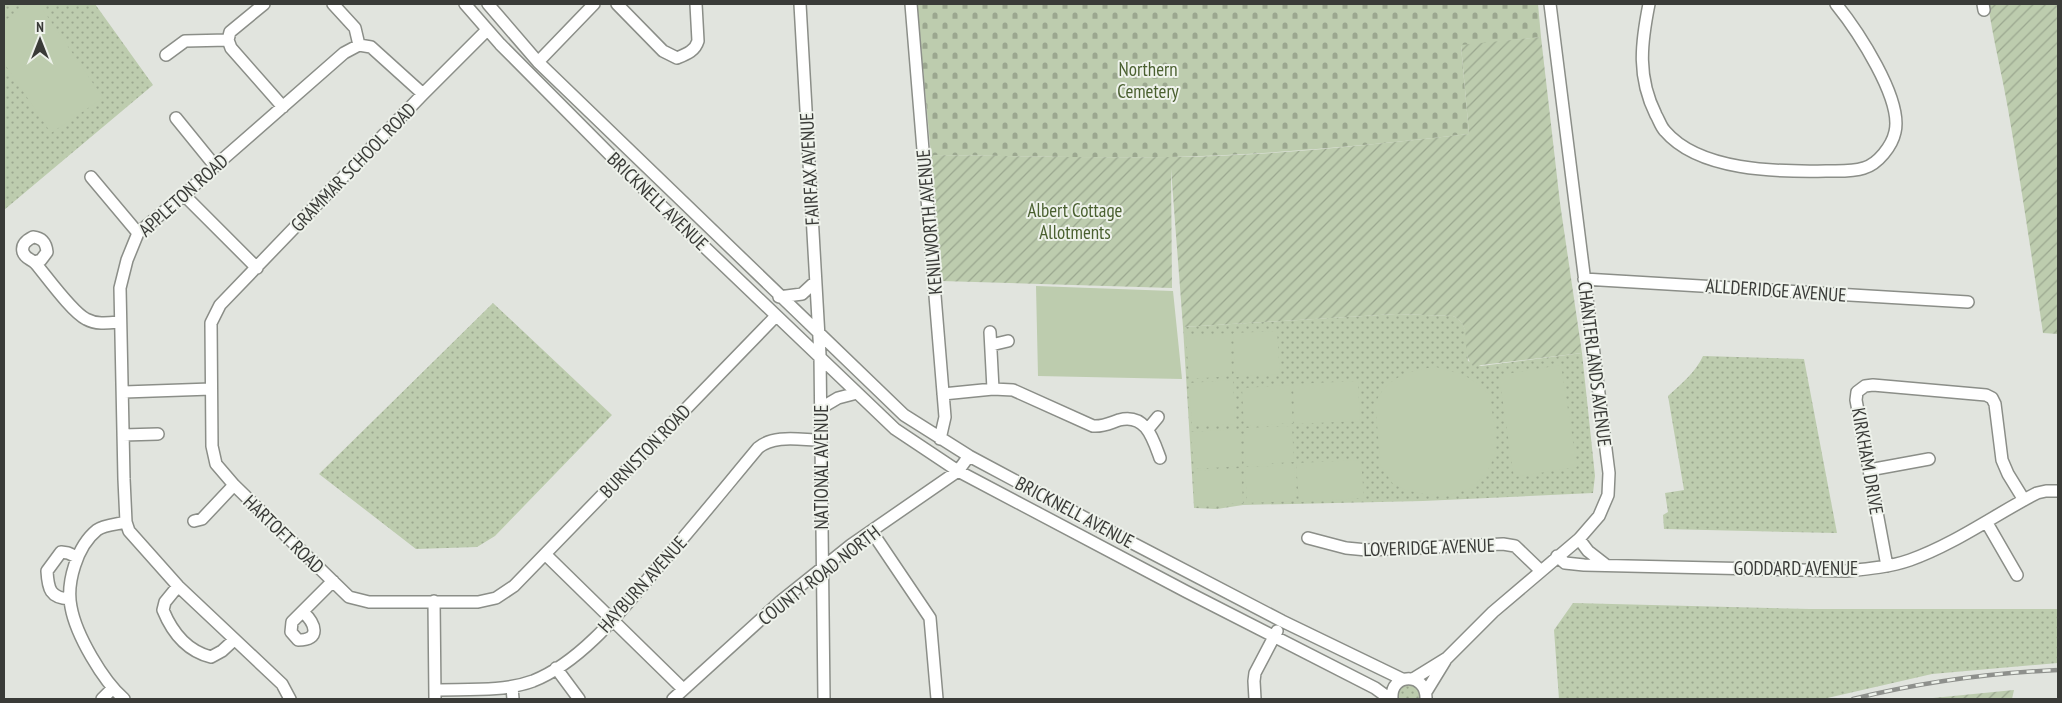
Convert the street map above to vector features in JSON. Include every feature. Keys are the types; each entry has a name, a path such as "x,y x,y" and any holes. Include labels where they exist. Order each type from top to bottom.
{"street":[{"path":"166,55 185,40 229,36 264,4"},
{"path":"333,4 355,28 359,45 371,47 423,94"},
{"name":"BRICKNELL AVENUE","path":"465,4 538,84 583,126 654,200 776,316 820,355 895,429 958,472 1375,688 1391,699"},
{"name":"BRICKNELL AVENUE","path":"488,4 538,62 904,415 940,440 1129,542 1282,621 1422,684 1426,696"},
{"path":"538,62 594,4"},
{"path":"617,4 663,51 677,58 689,54 697,45 696,4"},
{"name":"FAIRFAX AVENUE","path":"800,4 818,333"},
{"name":"KENILWORTH AVENUE","path":"911,4 945,417 940,440"},
{"name":"CHANTERLANDS AVENUE","path":"1426,696 1447,658 1493,612 1579,539 1599,516 1608,495 1609,474 1550,4"},
{"path":"1648,4 1642,34 1642,62 1645,88 1664,131 1686,150 1717,161 1769,170 1805,171 1865,168 1880,158 1895,134 1896,112 1882,77 1862,41 1836,4"},
{"name":"GRAMMAR SCHOOL ROAD","path":"220,305 487,30"},
{"path":"229,36 231,48 283,107"},
{"name":"APPLETON ROAD","path":"290,699 282,684 178,586 129,531 126,522 120,288 126,260 138,233 184,195 344,53 359,45"},
{"path":"583,126 594,114"},
{"path":"176,118 215,166"},
{"path":"91,177 138,233"},
{"path":"184,195 257,268"},
{"path":"35,262 56,289 84,318 96,323 120,322"},
{"name":"ALLDERIDGE AVENUE","path":"1584,279 1968,302"},
{"path":"780,297 802,294 816,282"},
{"name":"HARTOFT ROAD","path":"220,305 211,323 212,446 216,464 234,485 349,597 369,602 478,602 496,598 514,586"},
{"name":"BURNISTON ROAD","path":"514,586 776,316"},
{"path":"990,332 993,389"},
{"name":"NATIONAL AVENUE","path":"818,333 822,408 821,600 824,699"},
{"path":"991,345 1008,341"},
{"name":"KIRKHAM DRIVE","path":"1886,566 1856,400 1857,392 1865,386 1873,385 1986,394 1992,398 1995,404 2002,460 2024,500"},
{"path":"943,394 993,389 1013,390 1093,426 1102,432 1122,420 1135,420 1148,429 1160,458"},
{"path":"124,392 211,390"},
{"path":"822,408 838,398 857,393"},
{"path":"895,429 904,415"},
{"path":"1148,429 1158,417"},
{"path":"123,435 158,434"},
{"name":"HAYBURN AVENUE","path":"435,695 512,687 534,680 556,668 587,644 612,618 688,533 764,442 774,440 822,440"},
{"name":"COUNTY ROAD NORTH","path":"673,699 781,600 851,545 958,472 969,456"},
{"path":"1869,470 1929,460"},
{"path":"991,489 1000,472"},
{"path":"194,521 202,519 234,485"},
{"name":"GODDARD AVENUE","path":"1557,556 1565,563 1606,565 1846,571 1886,566 1911,560 1987,523 2024,500 2046,491 2058,491"},
{"path":"124,699 113,688 93,658 78,629 70,599 72,574 77,557 97,529 126,522"},
{"path":"1987,523 2016,575"},
{"path":"872,532 930,618 936,699"},
{"name":"LOVERIDGE AVENUE","path":"1308,538 1346,548 1367,550 1509,545 1515,546 1541,571"},
{"path":"1579,539 1588,550 1606,565"},
{"path":"1121,557 1129,542"},
{"path":"70,599 59,598 51,592 47,570 61,552 68,552 77,557"},
{"path":"545,554 683,688"},
{"path":"303,612 333,581"},
{"path":"805,582 821,600"},
{"path":"178,586 165,602 162,610 169,625 179,638 200,654 211,657 222,651 234,640"},
{"path":"434,601 435,695"},
{"path":"1255,699 1254,681 1256,673 1282,621"},
{"name":"CHANTERLANDS AVENUE","path":"1408,679 1447,658"},
{"path":"556,668 579,699"},
{"path":"1391,699 1395,684 1408,679"},
{"path":"512,687 513,699"},
{"path":"102,699 113,688"}],"green space":[{"path":"4,4 95,4 153,85 4,210"},
{"path":"30,4 39,4 103,98 51,133 4,63 4,21"},
{"name":"Northern Cemetery","path":"917,4 1538,4 1541,37 1461,46 1469,134 1320,149 1207,156 931,155"},
{"path":"1988,4 2058,4 2058,334 2043,333 2013,137"},
{"name":"Albert Cottage Allotments","path":"1541,37 1560,203 1582,353 1473,366 1467,354 1463,326 1460,320 1453,316 1396,314 1183,327 1171,169 1172,288 941,281 931,155 1170,157 1245,155 1469,134 1461,45"},
{"path":"1036,286 1173,291 1182,379 1038,376"},
{"path":"493,303 612,415 495,536 477,547 416,549 319,474"},
{"path":"1396,314 1453,316 1458,319 1465,329 1468,361 1481,366 1582,353 1595,476 1593,493 1423,501 1243,505 1217,509 1194,508 1183,327"},
{"path":"1277,331 1280,374 1236,377 1233,333"},
{"path":"1230,333 1232,376 1189,379 1186,336"},
{"path":"1703,356 1804,359 1837,533 1664,529 1663,515 1668,512 1665,493 1684,490 1668,396 1692,373"},
{"path":"1561,365 1577,467 1514,477 1499,375"},
{"path":"1436,367 1464,375 1489,394 1495,428 1496,453 1487,472 1472,488 1453,494 1428,495 1406,490 1393,484 1381,466 1375,404 1386,387 1400,376 1417,370"},
{"path":"1233,380 1235,424 1192,426 1189,383"},
{"path":"1358,381 1360,421 1295,424 1293,384"},
{"path":"1290,385 1293,423 1244,426 1242,388"},
{"path":"1292,426 1294,462 1246,465 1244,428"},
{"path":"1240,429 1242,466 1194,469 1191,432"},
{"path":"1361,460 1364,498 1299,502 1296,463"},
{"path":"1294,465 1296,501 1247,503 1245,467"},
{"path":"1241,468 1243,503 1196,506 1194,471"},
{"path":"1573,603 1809,609 2058,609 2058,663 1932,674 1823,699 1559,699 1554,630"},
{"path":"1406,684 1415,686 1421,694 1420,699 1396,699 1398,689"},
{"path":"2014,690 2012,699 1929,699 1933,698"}],"railway":[{"path":"1853,699 1955,679 2006,673 2058,670"}]}
